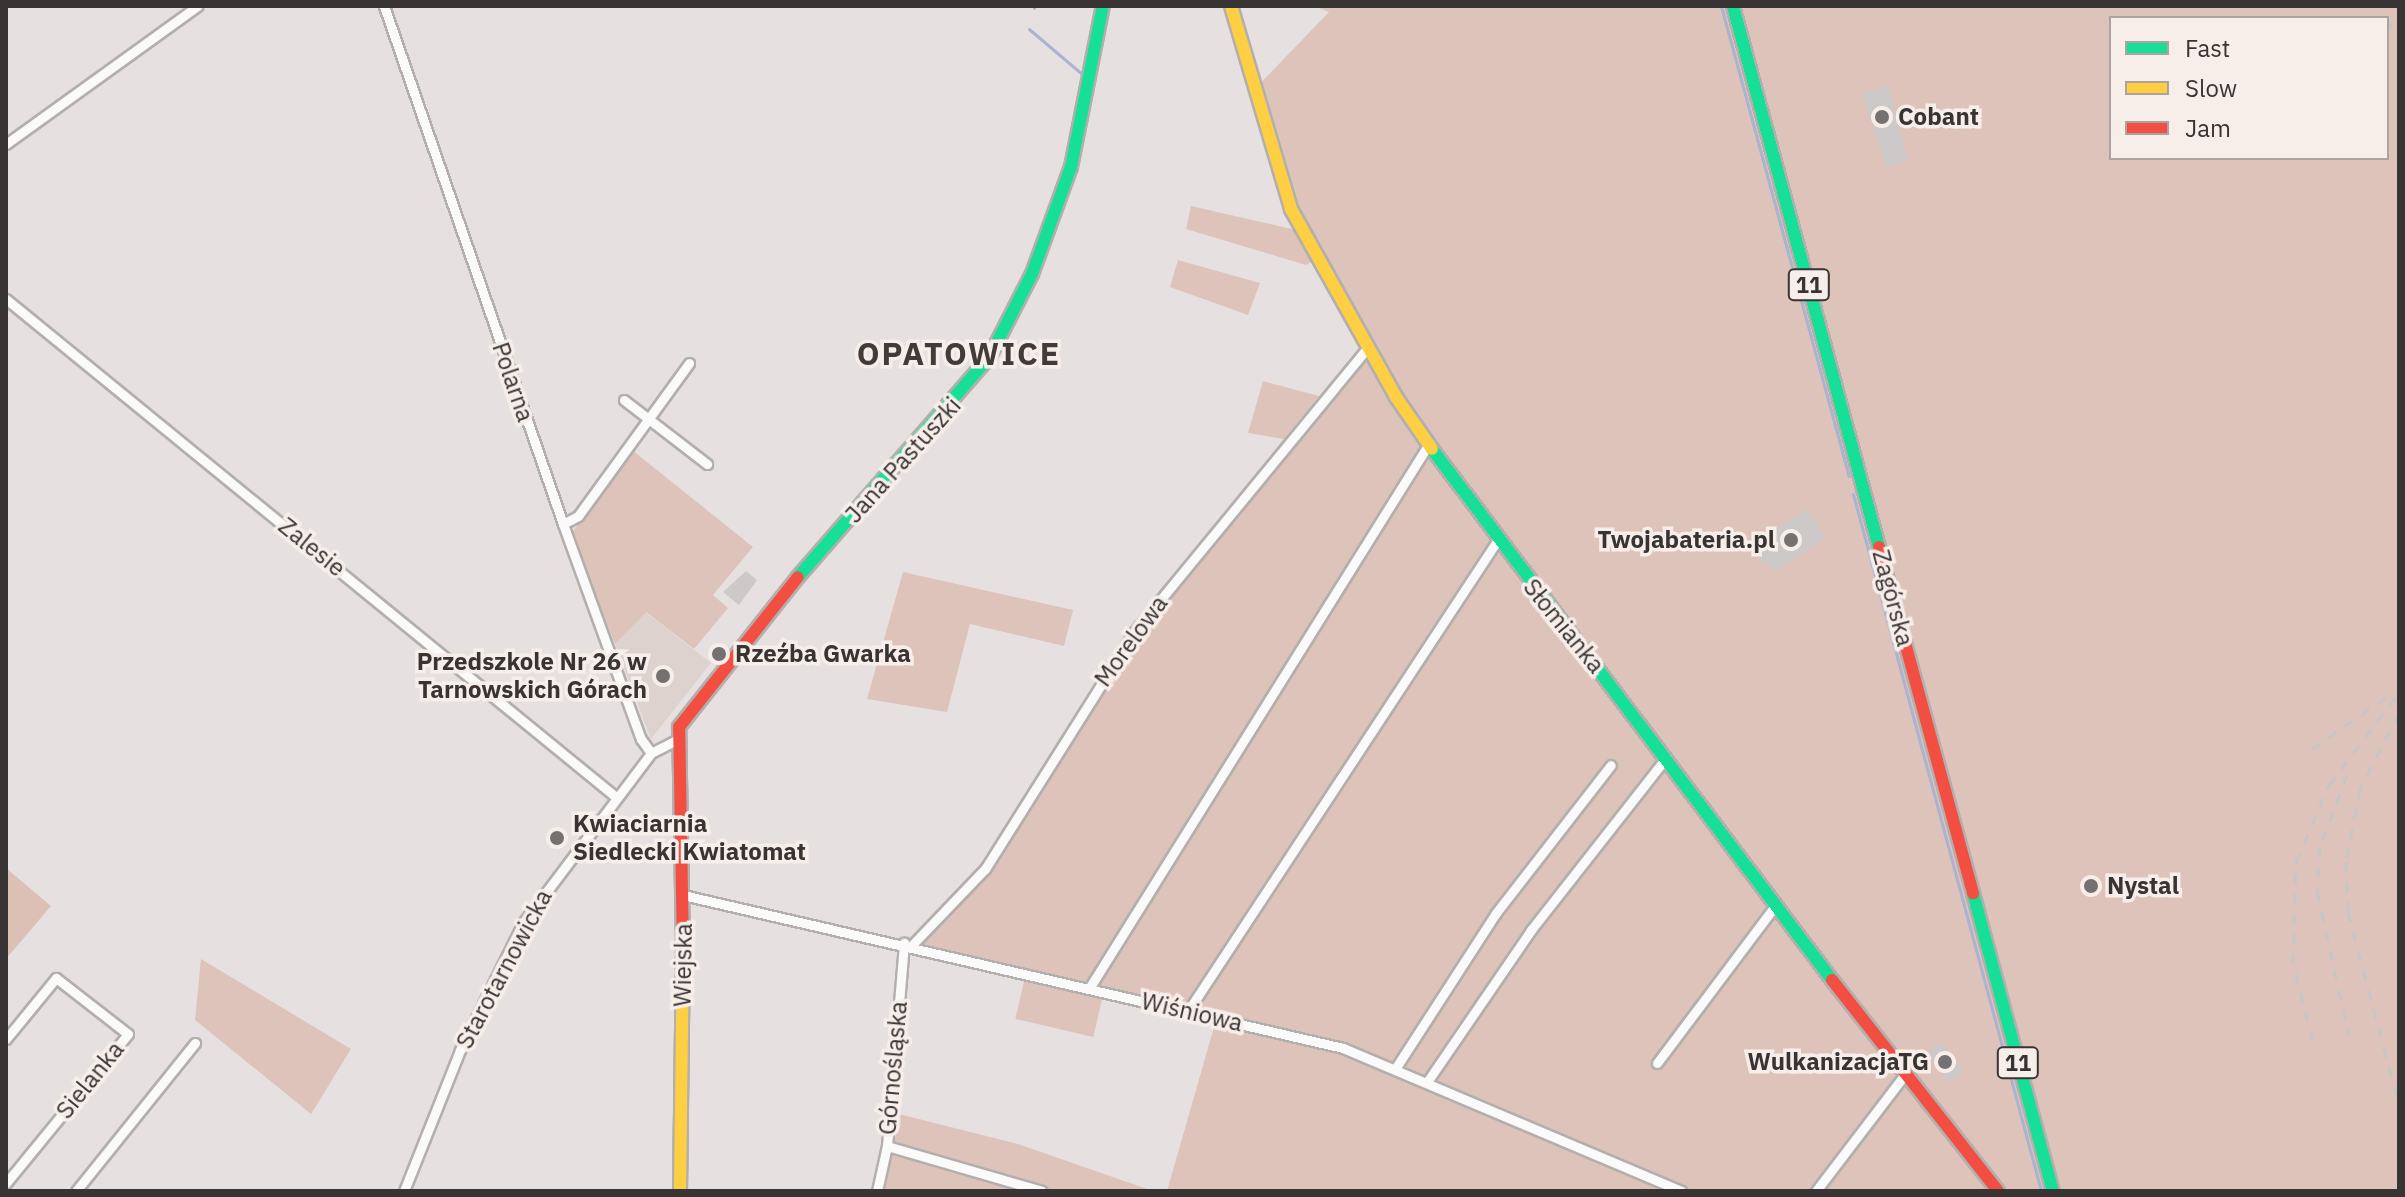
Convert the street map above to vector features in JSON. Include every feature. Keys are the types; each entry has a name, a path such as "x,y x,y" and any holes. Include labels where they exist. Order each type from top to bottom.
{"main road":[{"name":"Jana Pastuszki","path":"676,740 702,691 944,416 1002,336 1071,167 1103,6"},
{"name":"Słomianka","path":"1231,6 1291,209 1367,348 1428,445 1497,541 1666,758 1774,907 1998,1191"},
{"name":"Zagórska","path":"1733,6 2053,1191"},
{"name":"Wiejska","path":"676,740 684,802 680,1191"}],"street":[{"path":"6,144 182,10 197,6"},
{"name":"Polarna","path":"384,6 563,524 641,739 651,753"},
{"name":"Zalesie","path":"6,299 616,797"},
{"name":"Morelowa","path":"908,944 985,869 1134,632 1367,348"},
{"path":"563,524 578,516 689,363"},
{"path":"624,400 707,464"},
{"path":"1090,987 1428,445"},
{"path":"1188,1011 1497,541"},
{"name":"Starotarnowicka","path":"404,1191 460,1050 523,923 651,753 676,740"},
{"path":"1427,1082 1531,930 1666,758"},
{"path":"1395,1069 1496,913 1611,765"},
{"name":"Wiśniowa","path":"683,895 908,944 1343,1048 1681,1191"},
{"path":"1657,1063 1774,907"},
{"name":"Górnośląska","path":"877,1191 887,1146 908,944"},
{"name":"Sielanka","path":"6,1039 56,978 128,1034 6,1183"},
{"path":"76,1191 195,1043"},
{"path":"1816,1191 1906,1073"},
{"path":"887,1146 1042,1191"}],"shaded area":[{"path":"1313,6 2399,6 2399,1191 1167,1191 1216,1020 901,949 951,908 981,871 1120,649 1365,343 1305,235 1254,90 1329,12"},
{"path":"1191,206 1296,230 1313,261 1306,265 1186,229"},
{"path":"1178,260 1260,283 1248,315 1170,287"},
{"path":"1263,381 1319,396 1284,439 1248,433"},
{"path":"632,450 753,547 713,595 728,608 694,649 646,612 615,644 571,534"},
{"path":"903,572 1073,610 1064,646 970,624 947,712 867,699"},
{"name":"Przedszkole Nr 26 w Tarnowskich Górach","path":"645,612 711,663 651,739 615,644"},
{"path":"6,868 51,906 6,959"},
{"path":"201,959 351,1049 311,1114 195,1020"},
{"path":"1025,977 1103,995 1093,1037 1015,1019"},
{"path":"887,1111 1018,1144 1153,1191 875,1191"}],"building":[{"name":"Cobant","path":"1888,86 1908,161 1887,167 1862,93"},
{"name":"Twojabateria.pl","path":"1807,509 1826,538 1775,572 1768,562 1763,565 1756,543"},
{"path":"746,571 757,580 739,605 723,592"},
{"name":"WulkanizacjaTG","path":"1941,1042 1964,1071 1950,1082 1927,1053"}],"waterway":[{"path":"1721,6 1849,476"},
{"path":"1029,29 1082,74"},
{"path":"1853,494 2041,1191"}],"railway":[{"path":"2389,23 2399,40"},
{"path":"2313,1041 2293,963 2296,862 2329,785 2399,692"},
{"path":"2312,749 2388,696"},
{"path":"2399,713 2360,789 2346,862 2348,912 2399,1107"},
{"path":"2347,775 2320,847 2317,892 2349,1035"}],"traffic: fast":[{"path":"798,577 990,356 1032,274 1071,167 1103,6"},
{"path":"1733,6 1879,547"},
{"path":"1432,449 1832,980"},
{"path":"1973,893 2053,1191"}],"traffic: slow":[{"path":"1231,6 1291,209 1396,397 1432,449"},
{"path":"680,1191 683,948"}],"traffic: jam":[{"path":"1879,547 1973,893"},
{"path":"683,948 679,727 798,577"},
{"path":"1832,980 1998,1191"}],"place":[{"name":"Cobant","path":"1882,117"},
{"name":"Twojabateria.pl","path":"1791,540"},
{"name":"Rzeźba Gwarka","path":"719,654"},
{"name":"Przedszkole Nr 26 w Tarnowskich Górach","path":"663,676"},
{"name":"Kwiaciarnia Siedlecki Kwiatomat","path":"557,838"},
{"name":"Nystal","path":"2091,886"},
{"name":"WulkanizacjaTG","path":"1945,1062"}],"district":[{"name":"OPATOWICE","path":"959,353"}]}
